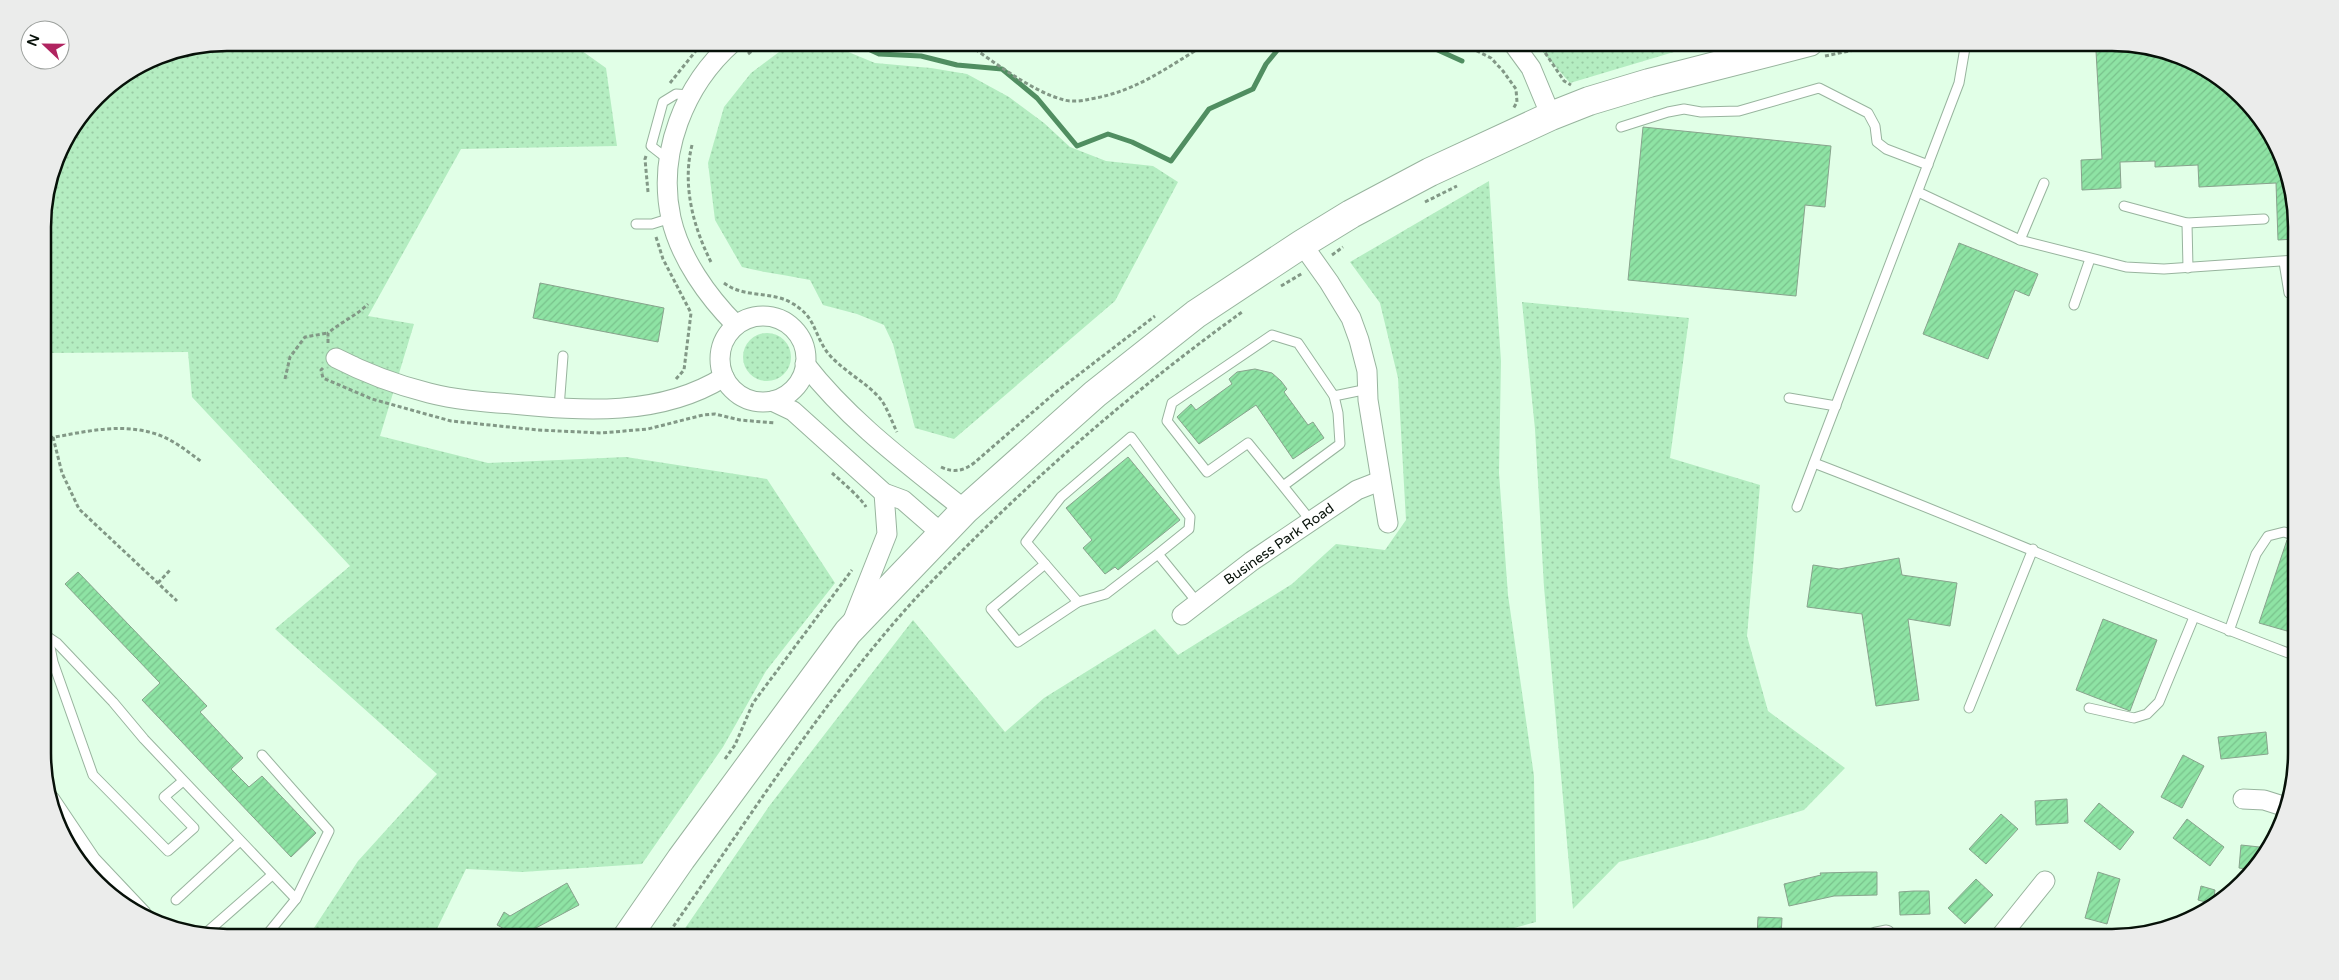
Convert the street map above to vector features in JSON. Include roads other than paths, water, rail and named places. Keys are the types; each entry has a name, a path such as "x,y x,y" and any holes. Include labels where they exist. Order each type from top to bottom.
{"main road":[{"path":"620,929 681,859 848,632 965,510 1095,394 1196,314 1309,254 1430,172 1551,116 1589,101 1659,80 1807,51"}],"street":[{"path":"1519,51 1531,68 1551,116"},
{"path":"733,52 718,56 698,80 676,128 669,160 671,218 684,251 697,277 723,313 736,326"},
{"path":"1309,254 1351,318 1367,371 1380,481 1388,523"},
{"path":"761,316 779,319 787,324 800,338 805,355 802,377 794,388 784,396 772,401 758,402 744,398 732,389 724,377 720,359 721,349 729,332 736,326 752,317 761,316"},
{"path":"336,358 364,372 429,394 476,401 559,409 590,410 645,407 711,385 724,377"},
{"path":"805,364 825,390 873,436 965,510"},
{"path":"772,401 793,411 884,493 903,500 941,534"},
{"name":"Business Park Road","path":"1182,615 1197,602 1311,521 1357,490 1380,481"},
{"path":"848,632 887,534 884,493"},
{"path":"2243,799 2264,800 2280,805"},
{"path":"67,825 91,861 121,893"},
{"path":"2007,928 2045,881"}],"lane":[{"path":"1797,507 1960,83 1965,51"},
{"path":"1621,127 1660,114 1684,109 1701,112 1739,111 1819,88 1868,112 1875,126 1877,142 1881,145 1928,165"},
{"path":"669,160 651,146 663,102 676,94 690,95"},
{"path":"2020,240 2044,182"},
{"path":"1918,192 2020,240 2126,267 2164,269 2288,261"},
{"path":"2124,206 2187,223 2264,219"},
{"path":"636,224 652,224 671,218"},
{"path":"2187,223 2188,268"},
{"path":"2074,305 2090,259"},
{"path":"2284,262 2288,287"},
{"path":"1283,486 1340,444 1338,413 1334,396 1298,343 1272,335 1172,403 1167,420 1207,472 1248,443 1311,521"},
{"path":"559,409 563,356"},
{"path":"1334,396 1368,389"},
{"path":"1789,398 1836,406"},
{"path":"1045,564 991,609 1018,642 1078,602 1106,594 1189,528 1190,517 1131,437 1061,497 1026,542 1078,602"},
{"path":"1814,463 2033,549 2194,617 2288,653"},
{"path":"2229,631 2256,554 2268,536 2284,532 2288,533"},
{"path":"1969,708 2033,549"},
{"path":"1158,554 1197,602"},
{"path":"2089,708 2134,718 2147,714 2159,702 2194,617"},
{"path":"51,642 113,702 183,781 296,899"},
{"path":"51,656 93,774 168,851 194,828 164,797 183,781"},
{"path":"262,755 329,831 296,899 272,929"},
{"path":"176,900 240,841"},
{"path":"213,928 272,874"}],"waterway":[{"path":"874,52 879,54 921,56 957,65 1002,69 1037,98 1077,146 1108,134 1132,142 1171,161 1209,109 1253,89 1266,64 1276,51"},
{"path":"1441,51 1462,61"}]}
